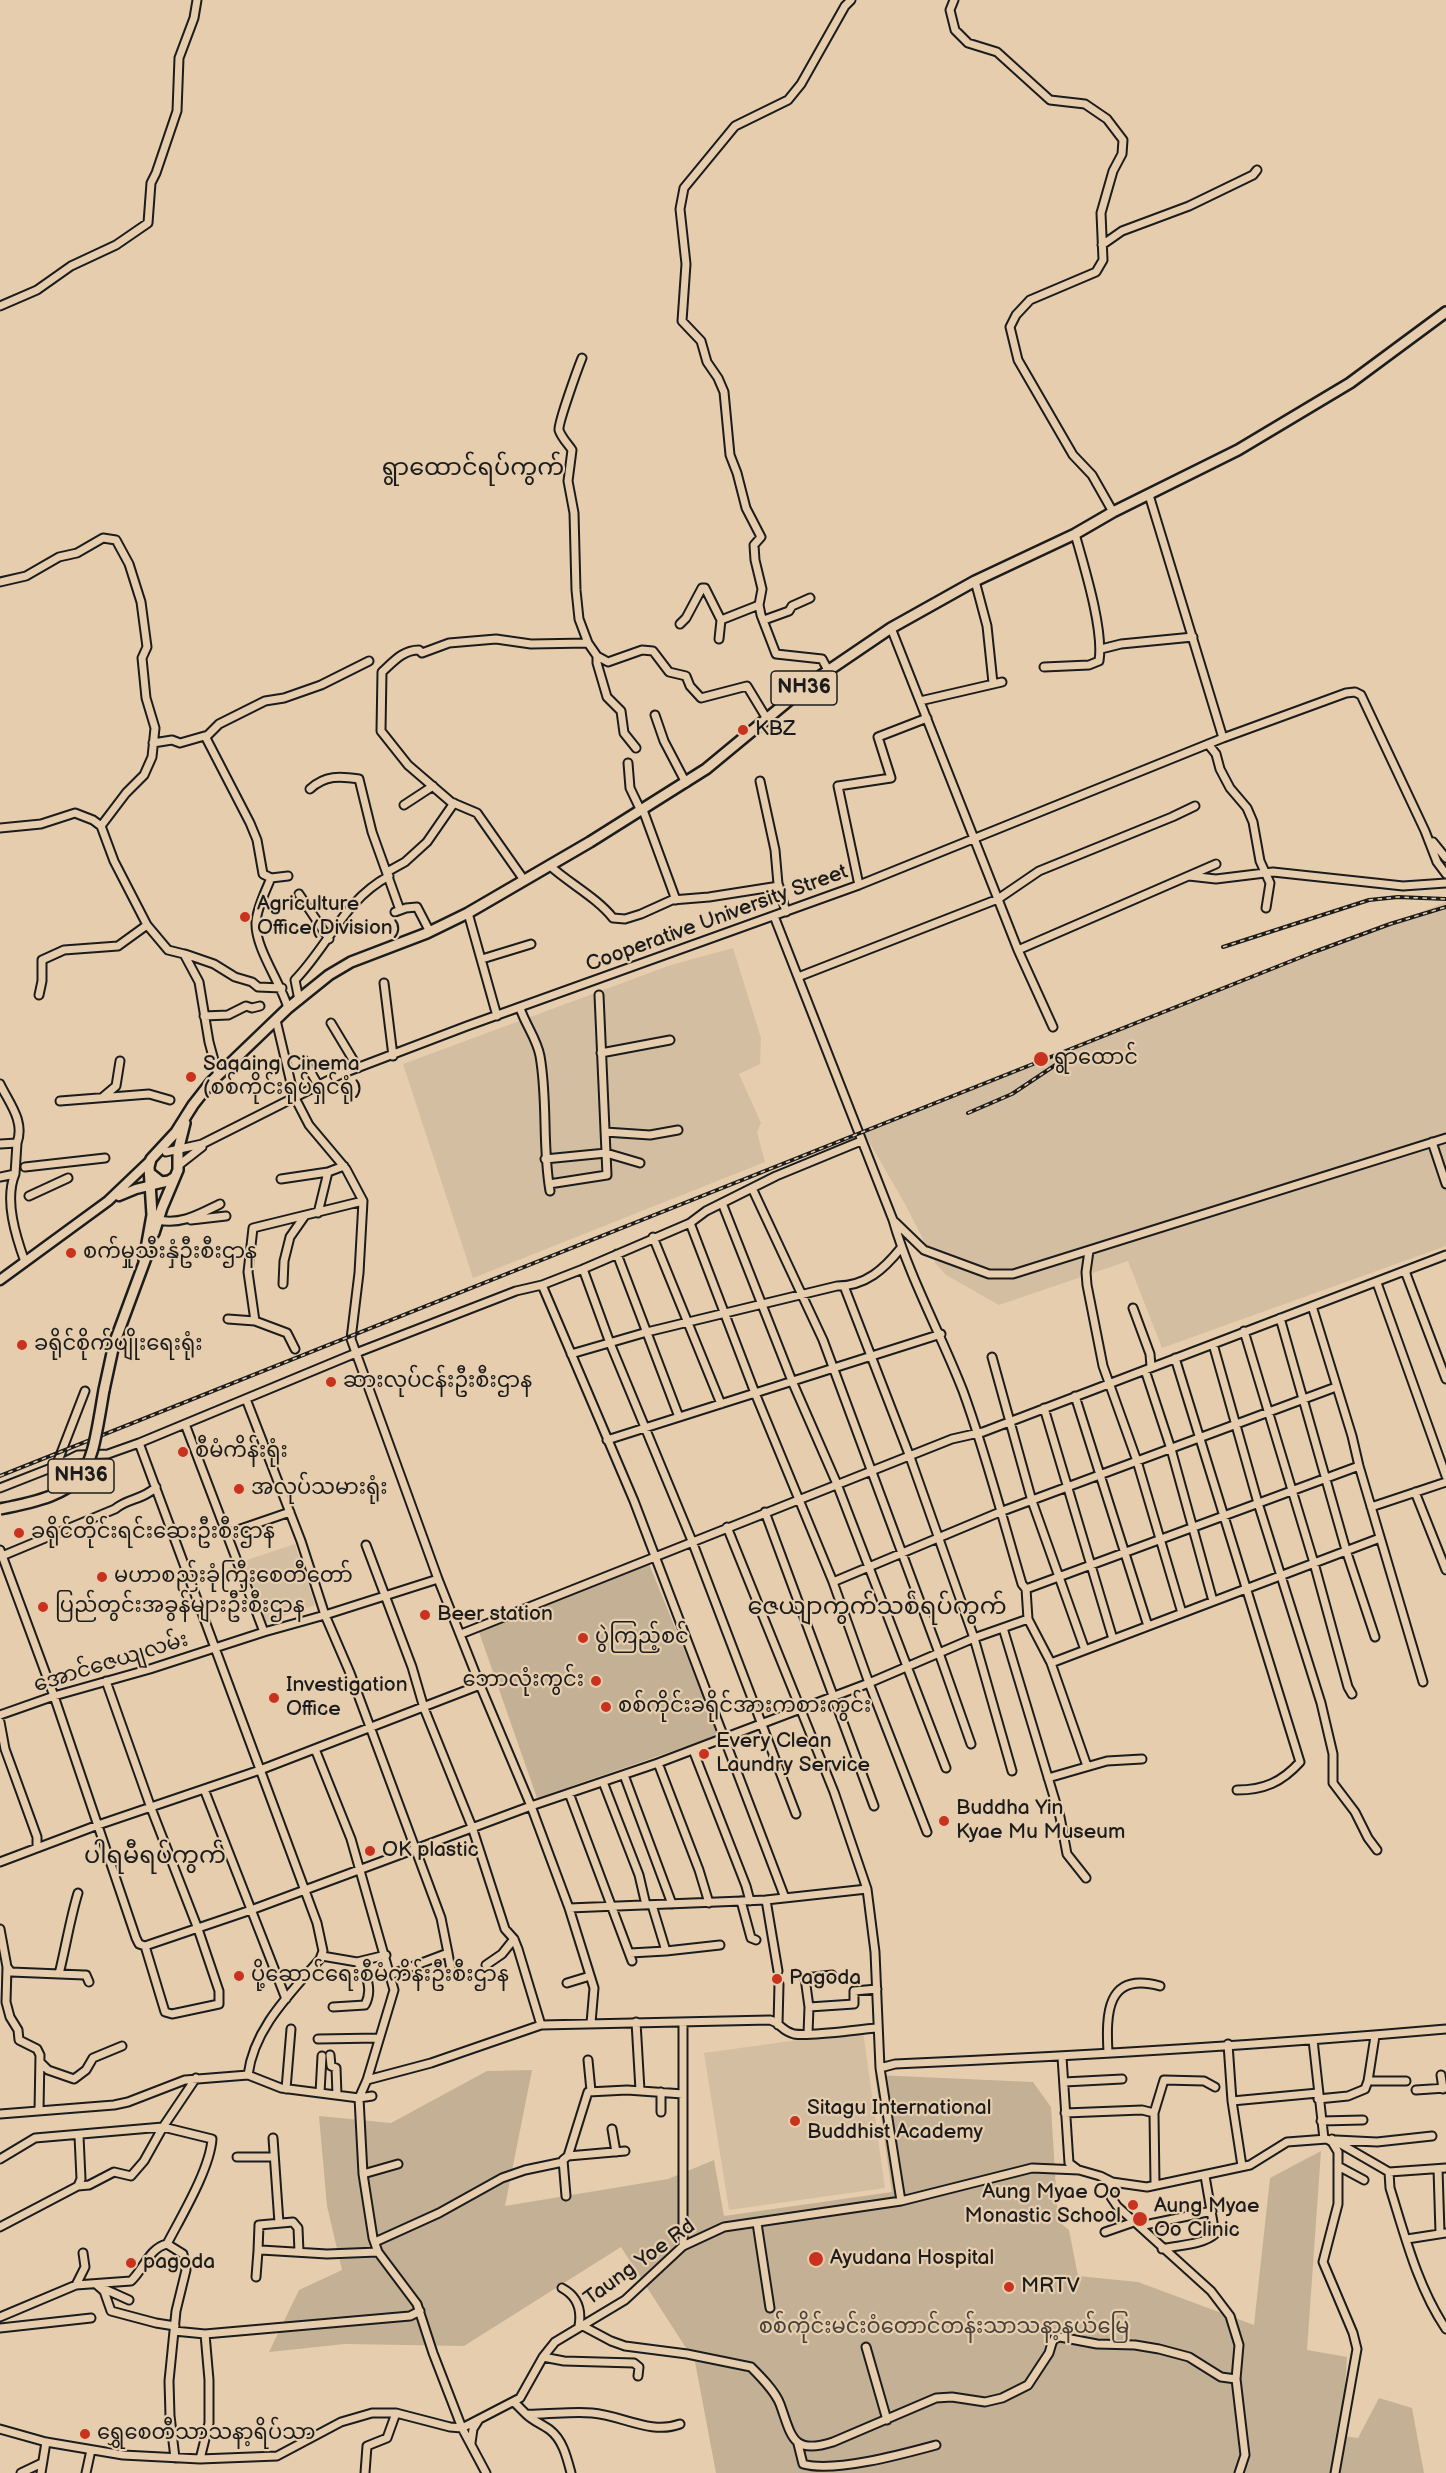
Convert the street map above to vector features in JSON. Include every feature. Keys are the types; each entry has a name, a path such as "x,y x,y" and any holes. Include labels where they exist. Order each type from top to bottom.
{"highway":[{"name":"NH36","path":"144,1260 152,1215 149,1167 176,1132 193,1104 218,1075 288,1008 329,975 351,962 430,932 468,913 642,810 720,759 828,670 891,628 975,581 1075,534 1113,512 1238,450 1350,383 1446,312"},
{"name":"NH36","path":"0,1509 38,1502 59,1494 74,1485 86,1471 92,1455 114,1344 178,1170 178,1151 193,1104"},
{"path":"151,1174 157,1180 165,1182 172,1179 178,1170 173,1155 158,1155"}],"main road":[{"path":"0,1280 108,1201 158,1155"},
{"path":"108,1201 130,1191 165,1182"}],"street":[{"path":"0,306 37,290 71,266 116,245 148,223 151,183 177,111 179,58 194,18 197,0"},
{"path":"828,670 822,659 776,654 759,605 762,590 754,545 761,537 746,508 730,455 724,392 718,378 706,362 702,340 682,321 686,264 680,209 684,188 735,126 788,100 801,84 845,6 851,0"},
{"path":"954,0 951,10 955,30 968,43 997,52 1050,100 1085,104 1107,119 1123,140 1122,154 1113,171 1101,213 1103,260 1096,272 1030,300 1016,315 1010,327 1018,360 1073,455 1092,475 1113,512"},
{"path":"1102,245 1122,231 1189,206 1253,175 1257,170"},
{"path":"582,358 568,402 562,410 559,426 559,431 572,450 568,481 574,513 579,619 588,643 597,656 607,697 621,711 624,733 636,748"},
{"path":"1149,495 1223,738"},
{"path":"1044,668 1095,664 1099,661 1101,649 1088,583 1075,534"},
{"path":"0,582 26,576 59,557 77,554 103,538 116,540 129,564 141,602 147,647 142,658 146,698 155,728 152,757 144,775 126,793 101,826"},
{"path":"975,581 987,626 993,683"},
{"path":"680,624 686,618 702,588 705,588 721,620 719,639"},
{"path":"764,620 789,611 792,606 810,598"},
{"path":"721,620 759,605"},
{"path":"891,628 1018,950 1053,1026"},
{"path":"1101,649 1121,644 1192,638"},
{"path":"524,880 477,813 454,803 408,765 381,731 382,672 410,650 422,652 449,643 496,639 531,644 588,643"},
{"path":"597,656 608,662 642,650 653,651 669,672 686,676 690,686 701,698 747,686 766,719"},
{"path":"153,743 172,740 180,743 205,736 219,724 265,701 321,685 369,661"},
{"path":"920,701 1002,682"},
{"name":"Cooperative University Street","path":"178,1170 189,1155 224,1134 294,1096 358,1068 859,885 1223,738 1346,693 1355,692 1361,695 1425,831"},
{"path":"655,715 664,741 686,783"},
{"path":"859,885 838,786 891,778 878,737 927,718"},
{"path":"205,736 250,823 257,840 263,874 271,878 288,876"},
{"path":"1208,744 1216,754 1230,788 1247,808 1256,831 1260,861 1270,883 1266,908"},
{"path":"628,763 630,788 642,810 676,900"},
{"path":"310,789 318,781 338,776 359,779 372,832 388,874 398,911 417,907 430,932"},
{"path":"760,781 775,850 779,886 786,912"},
{"path":"404,805 433,786"},
{"path":"299,1000 295,980 329,939 358,897 405,862 427,842 454,803"},
{"path":"798,977 998,899 1039,871 1172,818 1195,806"},
{"path":"0,828 41,824 75,813 93,820 101,826 114,861 147,925 168,950 214,964 258,987 282,988"},
{"path":"1425,831 1446,858"},
{"path":"1425,831 1437,862 1446,874"},
{"path":"1018,950 1216,864"},
{"path":"549,865 565,880 601,904 613,918 625,919 676,900 779,886"},
{"path":"1189,876 1216,879 1265,872 1403,886 1446,883"},
{"path":"271,878 256,926 264,953 282,988 288,1008"},
{"path":"299,894 329,939"},
{"path":"468,913 497,1016"},
{"path":"774,916 893,1220 901,1248 940,1334 976,1432 1022,1584 1026,1589 1028,1619 1051,1663 1087,1766"},
{"path":"39,995 42,960 64,950 118,946 147,925"},
{"path":"482,959 531,944"},
{"path":"184,954 199,982 204,1016 218,1075"},
{"path":"384,983 393,1056"},
{"path":"520,1008 525,1025 540,1053 546,1105 545,1159 549,1187 607,1175 598,995"},
{"path":"204,1016 228,1015 246,1006 252,1008 260,1006"},
{"path":"276,1020 294,1096 309,1125 344,1166 363,1201 359,1273 350,1336 438,1579 531,1806 569,1908 594,1988 591,2023"},
{"path":"331,1023 358,1068"},
{"path":"602,1053 670,1040"},
{"path":"304,1060 318,1085"},
{"path":"101,1098 116,1086 120,1061"},
{"path":"0,1084 18,1117 21,1134 17,1143 15,1174 12,1182 14,1224 25,1262"},
{"path":"60,1101 149,1094 170,1100"},
{"path":"605,1132 650,1135 678,1130"},
{"name":"Cooperative University Street","path":"158,1155 202,1144 224,1134"},
{"path":"893,1220 924,1250 989,1274 1013,1274 1446,1138"},
{"path":"0,1488 78,1455 108,1454 139,1443 356,1353 516,1291 542,1285 583,1269 690,1223 722,1203 776,1176 861,1141"},
{"path":"1432,1142 1446,1184"},
{"path":"0,1144 17,1143"},
{"path":"545,1159 606,1153 640,1163"},
{"path":"25,1167 105,1158"},
{"path":"281,1179 328,1172 344,1166"},
{"path":"318,1213 328,1172"},
{"path":"0,1177 15,1174"},
{"path":"29,1196 68,1178"},
{"path":"752,1188 777,1237 833,1368 903,1553 971,1744"},
{"path":"255,1321 248,1272 253,1230 256,1226 304,1217 363,1201"},
{"path":"722,1203 792,1381 837,1484 946,1768"},
{"path":"185,1220 220,1204"},
{"path":"158,1220 170,1222 226,1216"},
{"path":"283,1284 288,1244 304,1217"},
{"path":"690,1223 755,1393 834,1582 869,1683 927,1832"},
{"path":"653,1237 721,1404"},
{"path":"571,1354 724,1313 864,1283 888,1264 901,1248"},
{"path":"1089,1251 1086,1272 1103,1366 1137,1461 1182,1613"},
{"path":"616,1254 680,1417"},
{"path":"461,1634 952,1439 1011,1421 1446,1255"},
{"path":"583,1269 610,1343 692,1541 796,1814"},
{"path":"1405,1271 1446,1379"},
{"path":"1377,1283 1446,1476"},
{"path":"542,1285 634,1501 785,1898"},
{"path":"844,1286 910,1457 974,1638 1012,1771"},
{"path":"1312,1306 1423,1682"},
{"path":"1134,1308 1150,1354 1148,1369 1213,1601"},
{"path":"1280,1318 1325,1479 1374,1637"},
{"path":"228,1319 255,1321 287,1333 295,1348"},
{"path":"1244,1331 1293,1490 1348,1687 1352,1694"},
{"path":"607,1440 940,1334"},
{"path":"1213,1344 1258,1503 1321,1703 1333,1754 1333,1783 1355,1812 1377,1850"},
{"path":"992,1357 1032,1500 1085,1650"},
{"path":"1175,1358 1300,1762 1278,1783 1252,1790 1237,1790"},
{"path":"834,1582 1000,1512 1336,1387"},
{"path":"56,1466 86,1391"},
{"path":"1075,1396 1148,1626"},
{"path":"246,1399 290,1512 325,1615 350,1673 441,1918 451,1970"},
{"path":"1044,1408 1113,1639"},
{"path":"185,1424 264,1632"},
{"path":"139,1443 317,1923 323,1951 322,1956 286,1999 258,2038 250,2056 248,2075"},
{"path":"1026,1589 1359,1466"},
{"path":"1371,1507 1446,1482"},
{"path":"156,1487 147,1496 121,1504 115,1509 1,1553 3,1570 54,1696 136,1938 139,1944 145,1946 198,1929 472,1827 726,1738 869,1683 974,1638 1028,1619"},
{"path":"1415,1492 1446,1570"},
{"path":"226,1534 290,1512"},
{"path":"765,1512 874,1806"},
{"path":"727,1527 851,1838 867,1889 877,1989 880,2068 901,2201"},
{"path":"1051,1663 1380,1538"},
{"path":"366,1545 412,1667 424,1708 472,1827 505,1929 514,1939 541,2025"},
{"name":"အောင်ဇေယျလမ်း","path":"0,1715 54,1696 438,1579"},
{"path":"1003,1628 1060,1817 1067,1854 1086,1878"},
{"path":"106,1682 151,1808 198,1929 220,1996 219,2004 172,2014 165,2012 145,1946"},
{"path":"0,1862 98,1825 260,1770 480,1685"},
{"path":"0,1722 5,1749 37,1837 37,1848"},
{"path":"315,1749 334,1793 360,1868 394,1990 367,2080 359,2097 363,2175 375,2242 378,2252 420,2311 433,2353 462,2428 486,2473"},
{"path":"693,1750 750,1901"},
{"path":"1048,1778 1107,1761 1142,1759"},
{"path":"658,1763 699,1870 709,1903"},
{"path":"624,1775 672,1904"},
{"path":"603,1782 666,1951"},
{"path":"204,1789 286,1999"},
{"path":"569,1793 631,1957 720,1945"},
{"path":"569,1908 766,1900 867,1889"},
{"path":"59,1974 73,1919 73,1906 78,1893"},
{"path":"766,1900 778,1971"},
{"path":"741,1901 751,1938 756,1940"},
{"path":"0,1929 7,1967 5,1995 10,2017 18,2030 19,2040 39,2051 39,2111"},
{"path":"486,1965 502,1954 514,1939"},
{"path":"390,1975 447,1953"},
{"path":"322,1956 357,1962 386,1955"},
{"path":"333,2007 362,2007 367,2003 368,1980 357,1962"},
{"path":"7,1967 11,1972 86,1975 89,1982"},
{"path":"808,2034 805,1978 832,1975"},
{"path":"567,1983 590,1976"},
{"path":"1108,2053 1107,2013 1120,1989 1129,1983 1160,1986"},
{"path":"778,2025 779,1984"},
{"path":"808,2007 854,2004 854,1991 877,1989"},
{"path":"367,2080 442,2059 541,2025 770,2020 782,2031 797,2034 878,2028"},
{"path":"636,2022 640,2090"},
{"path":"683,2022 683,2246"},
{"path":"286,2089 291,2029"},
{"path":"880,2068 895,2064 1062,2056 1375,2036 1446,2029"},
{"path":"1232,2101 1348,2096 1359,2093 1365,2089 1368,2081 1375,2036"},
{"path":"318,2039 379,2038"},
{"path":"1313,2040 1321,2121 1338,2152 1337,2213 1323,2262 1353,2333 1357,2349 1335,2473"},
{"path":"1228,2044 1232,2101 1242,2166"},
{"path":"40,2063 48,2070 74,2079 86,2070 93,2058 122,2046"},
{"path":"330,2055 331,2066 336,2068 337,2095"},
{"path":"320,2093 322,2056"},
{"path":"1062,2056 1069,2163 1079,2170"},
{"path":"588,2060 591,2091"},
{"path":"0,2114 114,2105 196,2078 248,2075 286,2089 359,2097 372,2096"},
{"path":"1416,2090 1445,2089 1441,2075"},
{"path":"0,2227 78,2186 89,2185 114,2172 131,2176 144,2161 163,2127 196,2078"},
{"path":"1064,2082 1122,2079"},
{"path":"1155,2184 1154,2113 1164,2080 1204,2081 1215,2087"},
{"path":"1368,2081 1406,2080"},
{"path":"566,2196 566,2159 587,2094 591,2091 640,2090 683,2094"},
{"path":"661,2092 661,2112"},
{"path":"1065,2113 1142,2110 1154,2113"},
{"path":"1321,2121 1363,2120"},
{"path":"0,2159 35,2138 58,2135 79,2136 163,2127 210,2138 212,2141 192,2195 167,2244 156,2248 131,2281 76,2285 0,2317"},
{"path":"612,2129 616,2152"},
{"path":"78,2186 81,2179 79,2136"},
{"path":"1239,2473 1245,2455 1236,2379 1239,2345 1230,2316 1211,2291 1117,2206 1111,2197 1112,2182 1145,2187 1205,2176 1250,2165 1287,2142 1329,2139 1377,2142 1432,2136"},
{"path":"273,2138 279,2223"},
{"path":"1329,2139 1389,2172 1442,2169 1443,2233 1407,2239"},
{"path":"1059,2168 1069,2150"},
{"path":"375,2242 439,2213 502,2178 566,2159 625,2151"},
{"path":"237,2157 274,2157"},
{"path":"363,2175 398,2164"},
{"path":"1338,2166 1364,2180"},
{"name":"Taung Yoe Rd","path":"462,2428 514,2402 522,2394 543,2357 555,2342 632,2295 683,2246 724,2227 901,2201 1029,2168 1079,2170 1100,2175 1112,2182"},
{"path":"1389,2172 1390,2188 1426,2295 1446,2330"},
{"path":"1162,2248 1213,2237 1215,2234 1205,2176"},
{"path":"1105,2232 1212,2211"},
{"path":"256,2277 258,2225 293,2222 297,2225 299,2252"},
{"path":"757,2223 770,2308"},
{"path":"167,2244 183,2254 186,2270 175,2328 169,2400 175,2458"},
{"path":"258,2251 327,2254 378,2252"},
{"path":"76,2285 84,2270 83,2253"},
{"path":"98,2285 129,2300"},
{"path":"98,2285 108,2299 111,2311 205,2334 410,2316 420,2311"},
{"path":"562,2288 570,2293 578,2304 580,2325 611,2342 751,2367 780,2403 786,2424 798,2444 803,2464 824,2469 870,2464 936,2445"},
{"path":"0,2328 91,2318"},
{"path":"200,2459 209,2423 209,2380 205,2334"},
{"path":"798,2444 812,2446 825,2444 858,2429 887,2421 936,2398 952,2397 985,2402 1002,2398 1028,2385 1049,2353 1054,2339 1060,2337 1097,2344 1135,2345 1159,2349 1189,2357 1221,2376 1236,2379"},
{"path":"866,2347 887,2421"},
{"path":"543,2357 564,2361 634,2363 639,2367 638,2376"},
{"path":"514,2402 558,2438 566,2453 571,2473"},
{"path":"0,2429 46,2442 123,2455 200,2459 277,2456 352,2417 372,2413 396,2413 462,2428"},
{"path":"364,2473 367,2446 387,2438 392,2430 396,2413"},
{"path":"526,2414 595,2413 643,2425 673,2427 680,2424"},
{"path":"471,2444 473,2429 478,2421"},
{"path":"41,2473 46,2442"},
{"path":"86,2473 91,2450"},
{"path":"21,2473 42,2463"}],"shaded area":[{"path":"1446,902 1446,1246 1162,1348 1128,1261 999,1305 946,1275 936,1264 864,1133"},
{"path":"733,948 761,1038 760,1064 739,1074 761,1123 757,1132 765,1162 473,1278 403,1064 671,965"},
{"path":"295,1544 315,1605 264,1623 244,1561"},
{"name":"Sitagu International Buddhist Academy","path":"863,2031 885,2188 729,2210 704,2053"}],"green space":[{"name":"စစ်ကိုင်းခရိုင်အားကစားကွင်း","path":"649,1564 719,1735 537,1798 479,1632"},
{"name":"စစ်ကိုင်းမင်းဝံတောင်တန်းသာသနာ့နယ်မြေ","path":"532,2070 505,2206 668,2179 714,2160 724,2216 892,2192 875,2075 1033,2082 1051,2107 1058,2221 1069,2230 1078,2276 1138,2282 1254,2325 1270,2178 1321,2151 1307,2350 1347,2357 1342,2436 1358,2438 1379,2398 1412,2408 1424,2473 716,2473 695,2362 621,2247 464,2346 345,2344 269,2352 299,2290 342,2270 327,2206 319,2116 391,2123 487,2071"}],"railway":[{"path":"1223,947 1369,900 1398,897 1446,899"},
{"path":"0,1476 1314,952 1390,924 1446,907"},
{"path":"968,1113 1012,1094 1057,1064"}],"place":[{"name":"KBZ","path":"743,730"},
{"name":"Agriculture Office(Division)","path":"245,917"},
{"name":"ရွာထောင်","path":"1041,1059"},
{"name":"Sagaing Cinema (စစ်ကိုင်းရုပ်ရှင်ရုံ)","path":"191,1077"},
{"name":"စက်မှုသီးနှံဦးစီးဌာန","path":"71,1253"},
{"name":"ခရိုင်စိုက်ပျိုးရေးရုံး","path":"22,1345"},
{"name":"ဆားလုပ်ငန်းဦးစီးဌာန","path":"331,1382"},
{"name":"စီမံကိန်းရုံး‌","path":"183,1452"},
{"name":"အလုပ်သမားရုံး","path":"239,1489"},
{"name":"ခရိုင်တိုင်းရင်းဆေးဦးစီးဌာန","path":"19,1533"},
{"name":"မဟာစည်းခုံကြီးစေတီတော်","path":"102,1577"},
{"name":"ပြည်တွင်းအခွန်များဦးစီးဌာန","path":"43,1607"},
{"name":"Beer station","path":"425,1615"},
{"name":"ပွဲကြည့်စင်","path":"583,1638"},
{"name":"ဘောလုံးကွင်း","path":"596,1681"},
{"name":"Investigation Office","path":"274,1698"},
{"name":"စစ်ကိုင်းခရိုင်အားကစားကွင်း","path":"606,1707"},
{"name":"Every Clean Laundry Service","path":"704,1754"},
{"name":"Buddha Yin Kyae Mu Museum","path":"944,1821"},
{"name":"OK plastic","path":"370,1851"},
{"name":"ပို့ဆောင်ရေးစီမံကိန်းဦးစီးဌာန","path":"239,1976"},
{"name":"Pagoda","path":"777,1979"},
{"name":"Sitagu International Buddhist Academy","path":"795,2121"},
{"name":"Aung Myae Oo Monastic School","path":"1133,2205"},
{"name":"Aung Myae Oo Clinic","path":"1140,2219"},
{"name":"Ayudana Hospital","path":"816,2259"},
{"name":"pagoda","path":"131,2263"},
{"name":"MRTV","path":"1009,2287"},
{"name":"ရွှေစေတီသာသနာ့ရိပ်သာ","path":"85,2434"}],"district":[{"name":"ရွာထောင်ရပ်ကွက်","path":"473,469"},
{"name":"ဇေယျာကွက်သစ်ရပ်ကွက်","path":"877,1608"},
{"name":"ပါရမီရပ်ကွက်","path":"155,1857"}]}
